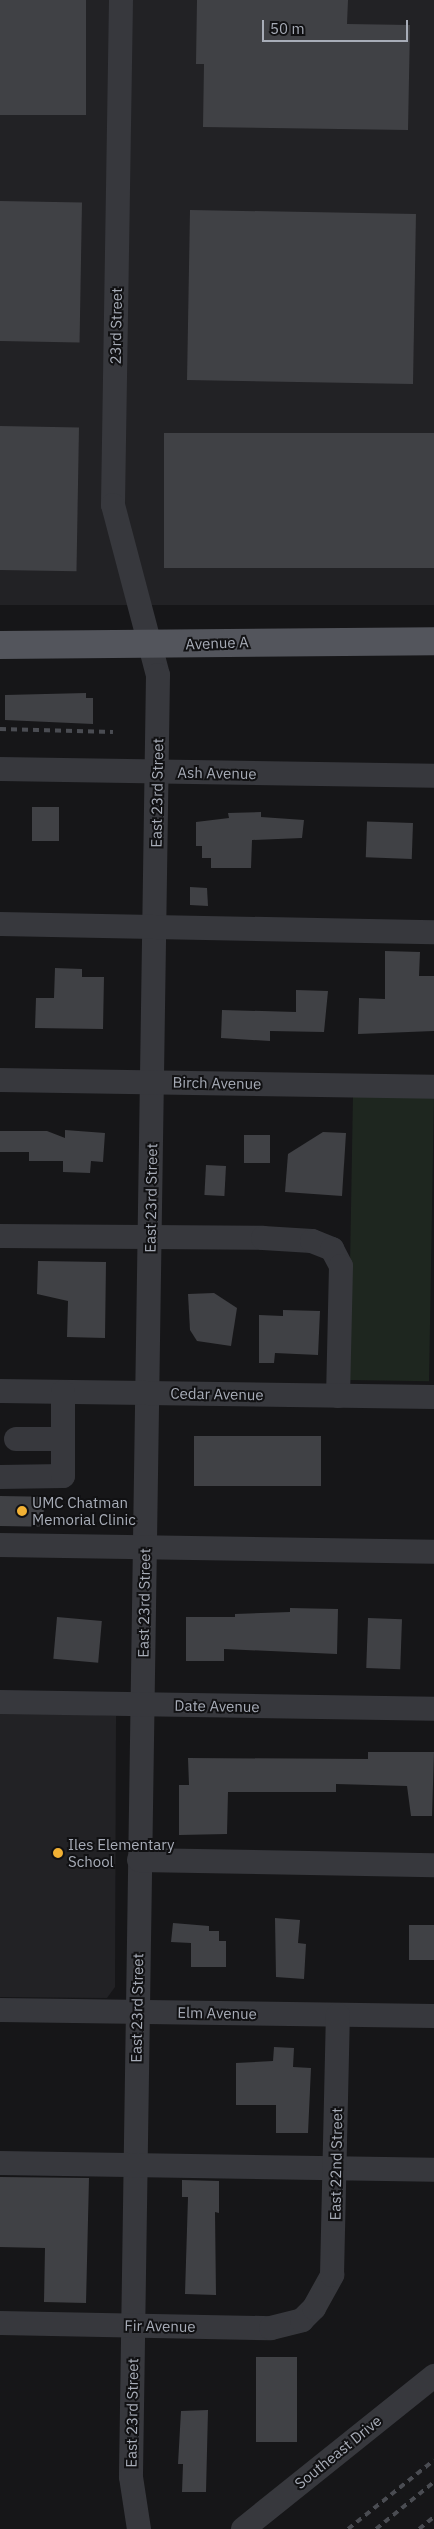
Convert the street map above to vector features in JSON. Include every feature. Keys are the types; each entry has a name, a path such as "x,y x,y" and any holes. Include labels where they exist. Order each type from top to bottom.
{"main road":[{"name":"Avenue A","path":"0,645 150,647 434,641"}],"street":[{"name":"23rd Street","path":"121,0 113,505 150,647"},
{"name":"East 23rd Street","path":"139,2529 131,2495 158,675 150,647"},
{"name":"Ash Avenue","path":"0,769 434,776"},
{"path":"0,924 434,932"},
{"name":"Birch Avenue","path":"0,1080 434,1087"},
{"path":"0,1236 292,1240 332,1249 342,1266 338,1396"},
{"name":"Cedar Avenue","path":"0,1391 434,1398"},
{"path":"0,1477 63,1476 63,1392"},
{"path":"16,1439 63,1439"},
{"path":"0,1545 434,1552"},
{"name":"Date Avenue","path":"0,1702 434,1709"},
{"path":"139,1860 434,1865"},
{"name":"Elm Avenue","path":"0,2010 434,2016"},
{"name":"East 22nd Street","path":"314,2308 332,2275 336,2168 338,2015"},
{"path":"0,2163 434,2170"},
{"name":"Fir Avenue","path":"0,2324 271,2328 302,2320 314,2308"},
{"name":"Southeast Drive","path":"242,2529 434,2376"}],"shaded area":[{"path":"0,0 434,0 434,605 0,605"},
{"path":"353,1094 434,1095 429,1381 348,1380"},
{"name":"Iles Elementary School","path":"0,1710 116,1716 115,1987 107,1998 0,1997"}],"building":[{"path":"0,0 86,0 86,115 0,115"},
{"path":"197,0 348,0 347,24 410,25 408,130 203,127 204,64 196,64"},
{"path":"0,201 82,202 80,342 0,341"},
{"path":"190,210 416,214 413,384 187,380"},
{"path":"0,426 79,427 76,571 0,570"},
{"path":"164,433 434,433 434,568 164,568"},
{"path":"86,693 86,698 93,698 93,724 5,720 5,695"},
{"path":"32,807 59,807 59,841 32,841"},
{"path":"261,812 261,817 304,820 302,838 252,840 251,868 211,868 211,858 202,858 202,846 196,846 196,822 229,818 228,813"},
{"path":"367,821 413,823 412,859 366,857"},
{"path":"190,887 207,888 208,906 190,905"},
{"path":"385,951 420,952 419,976 434,976 434,1031 358,1034 359,998 385,999"},
{"path":"55,968 82,969 82,977 104,977 103,1029 35,1028 36,998 54,998"},
{"path":"296,990 328,991 324,1032 270,1031 270,1041 221,1038 222,1010 296,1012"},
{"path":"65,1130 105,1133 103,1162 91,1161 90,1173 63,1172 63,1161 29,1161 29,1152 0,1152 0,1131 47,1131 65,1138"},
{"path":"323,1132 346,1133 342,1196 285,1192 288,1154"},
{"path":"244,1135 270,1135 270,1163 244,1163"},
{"path":"206,1165 226,1166 224,1196 204,1195"},
{"path":"38,1261 106,1262 105,1338 67,1337 68,1301 37,1294"},
{"path":"214,1293 237,1308 231,1346 197,1341 190,1330 188,1294"},
{"path":"283,1310 320,1311 318,1355 275,1353 274,1363 259,1363 259,1315 283,1316"},
{"path":"194,1436 321,1436 321,1486 194,1486"},
{"name":"UMC Chatman Memorial Clinic","path":"0,1496 44,1497 43,1527 0,1526"},
{"path":"290,1608 338,1609 337,1654 224,1649 224,1661 186,1661 186,1617 235,1617 235,1614 290,1612"},
{"path":"57,1617 102,1621 98,1663 53,1659"},
{"path":"368,1618 402,1619 400,1669 366,1668"},
{"path":"368,1752 434,1752 432,1816 411,1816 407,1786 336,1784 336,1792 228,1792 227,1834 179,1835 179,1785 189,1785 188,1758 368,1759"},
{"path":"275,1918 300,1920 298,1943 306,1944 304,1979 276,1977"},
{"path":"173,1923 209,1926 209,1931 219,1931 219,1941 226,1941 226,1967 191,1967 191,1943 171,1942"},
{"path":"409,1925 434,1925 434,1960 409,1960"},
{"path":"274,2047 294,2048 293,2067 311,2068 308,2133 276,2133 276,2105 236,2105 236,2063 273,2061"},
{"path":"0,2177 89,2178 86,2303 44,2302 45,2248 0,2247"},
{"path":"182,2180 219,2181 219,2213 215,2212 216,2295 185,2294 188,2197 182,2197"},
{"path":"256,2357 297,2357 297,2442 256,2442"},
{"path":"208,2410 206,2492 182,2492 183,2464 178,2464 181,2411"}],"railway":[{"path":"0,729 113,732"},
{"path":"348,2529 434,2460"},
{"path":"376,2529 434,2482"},
{"path":"419,2529 434,2517"}],"place":[{"name":"UMC Chatman Memorial Clinic","path":"22,1511"},
{"name":"Iles Elementary School","path":"58,1853"}]}
